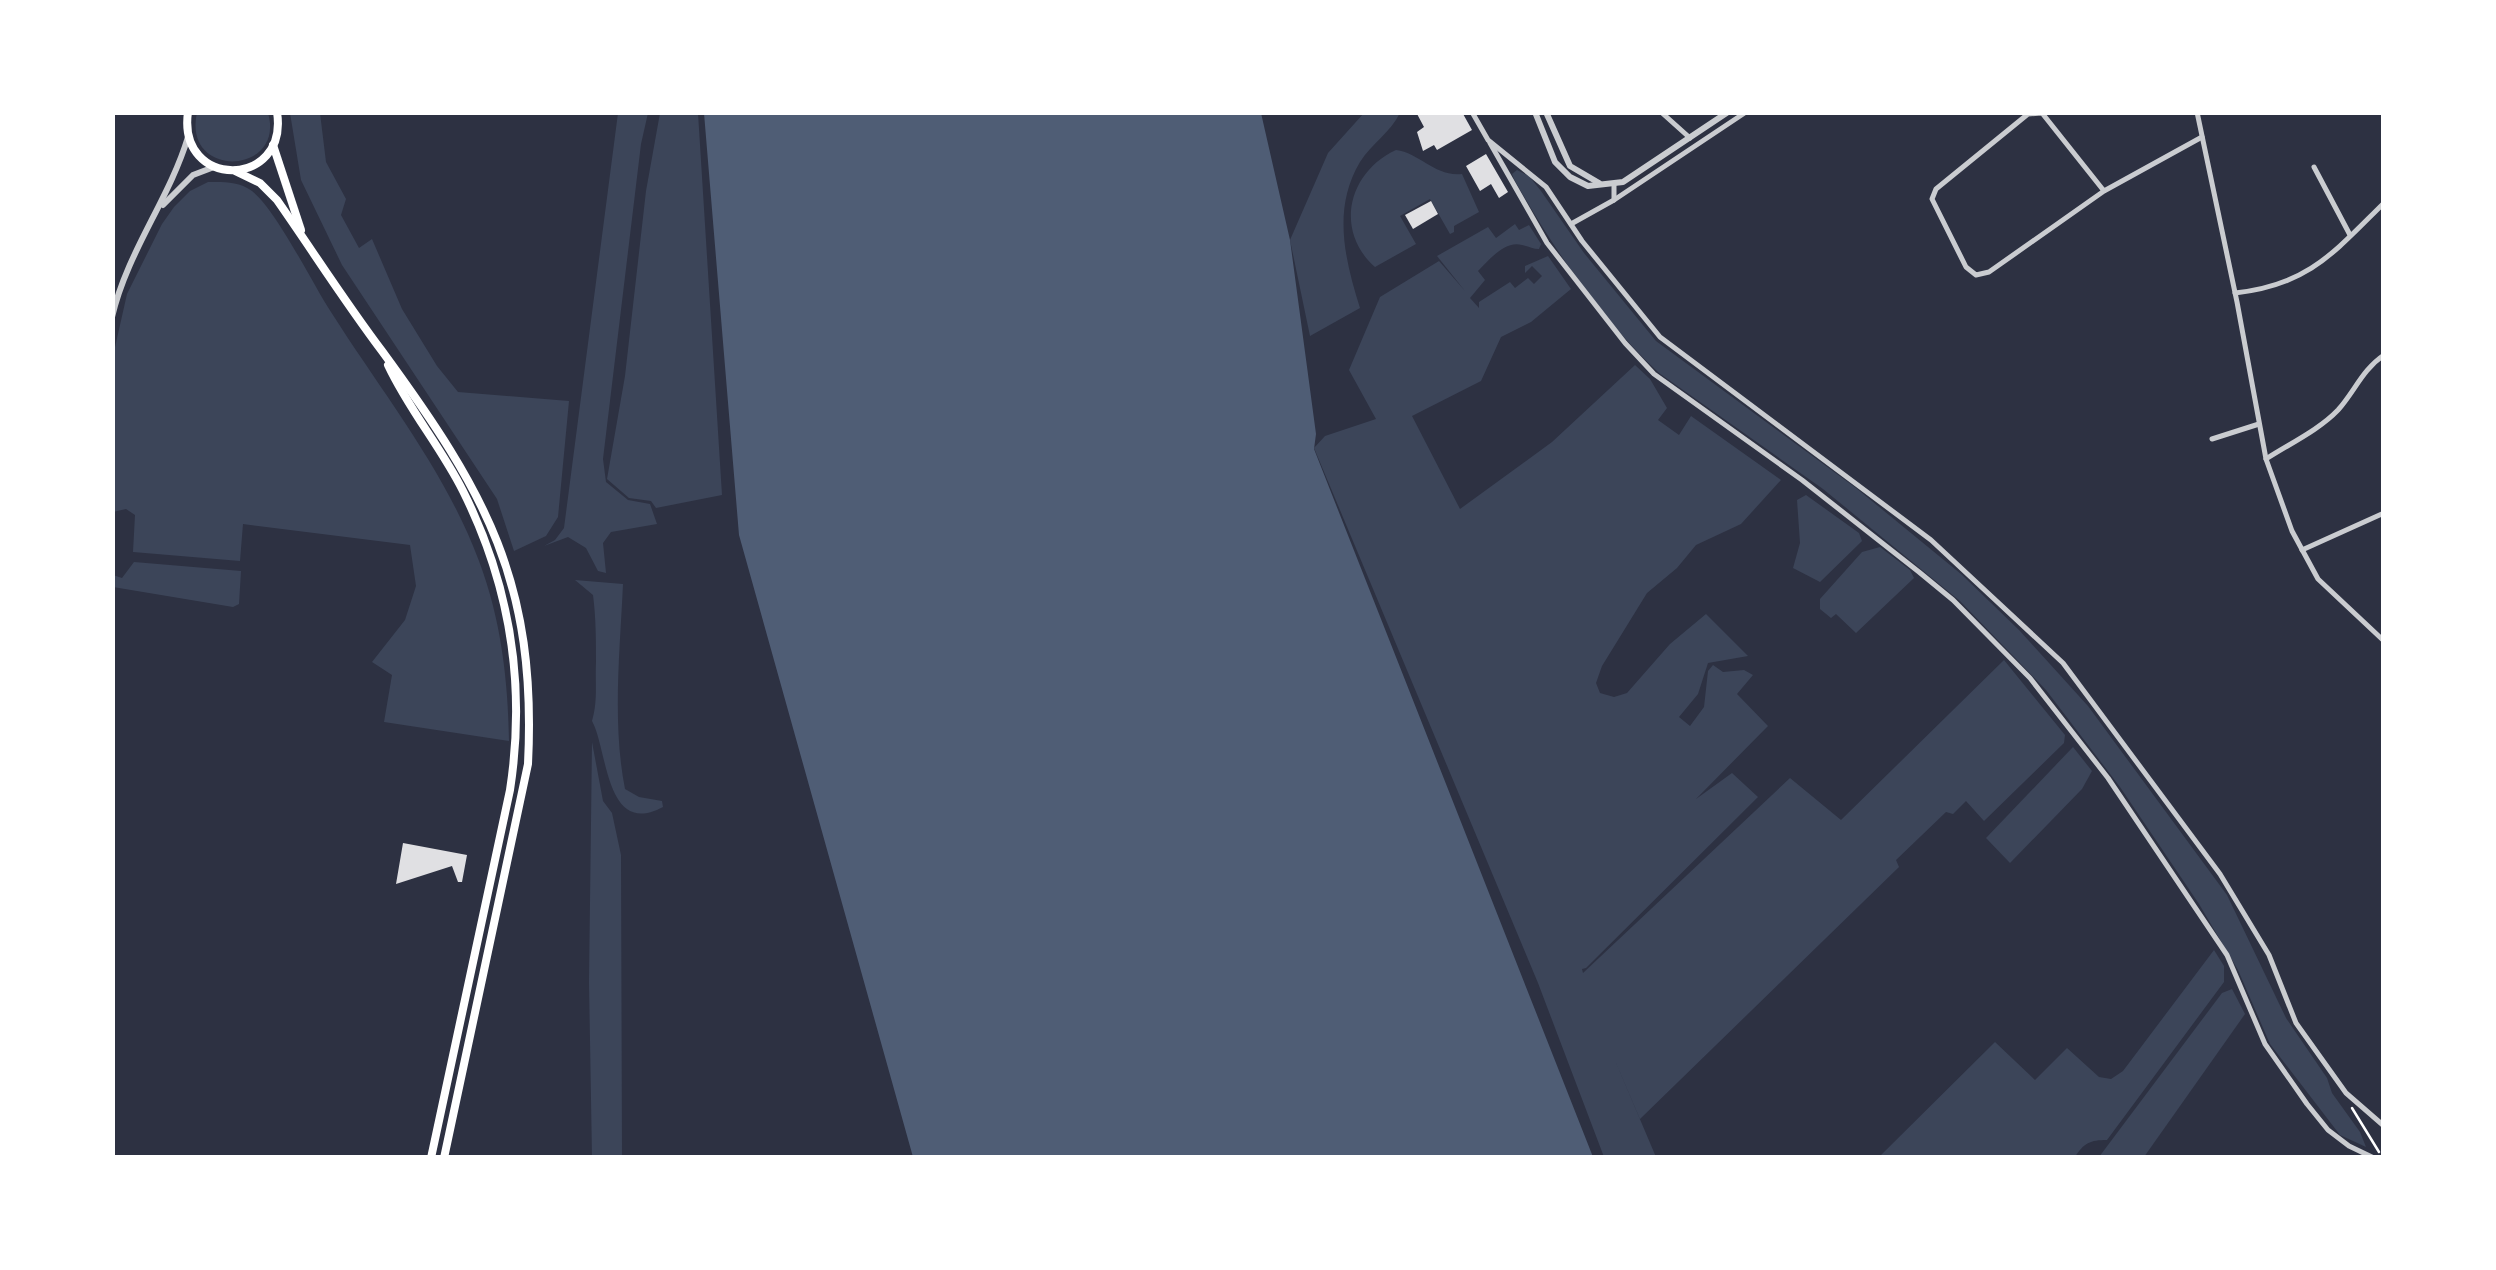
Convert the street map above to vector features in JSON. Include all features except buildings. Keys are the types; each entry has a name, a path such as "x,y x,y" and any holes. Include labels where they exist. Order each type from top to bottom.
{"main road":[{"path":"236,170 261,162 279,128 277,112"},
{"path":"188,113 189,136 195,152 214,167 236,170 260,183 277,200 438,428 490,518 522,627 528,678 528,764 444,1158"},
{"path":"273,145 304,238"},
{"path":"382,352 401,393 462,490 477,525 509,618 517,681 516,754 508,800 431,1158"}],"street":[{"path":"1472,112 1547,243 1654,374 1802,480 1954,600 2030,678 2108,778 2217,940 2264,1044 2328,1130 2374,1158"},
{"path":"1534,112 1560,168 1580,184 1609,185 1728,112"},
{"path":"1546,112 1570,166 1609,185 1614,200"},
{"path":"1661,112 1690,138"},
{"path":"1571,224 1746,112"},
{"path":"2197,112 2266,458 2302,550 2318,579 2384,642"},
{"path":"2104,190 2042,113 2028,114 1936,189 1932,199 1966,268 1976,275 1988,272 2104,190 2202,136"},
{"path":"112,317 115,295 179,168 189,136"},
{"path":"1488,140 1546,187 1660,337 1931,540 2062,663 2220,874 2269,955 2296,1023 2346,1093 2384,1126"},
{"path":"1503,166 1514,172"},
{"path":"159,209 193,176 214,167"},
{"path":"2314,167 2350,235"},
{"path":"2235,294 2294,280 2336,252 2384,204"},
{"path":"2266,458 2330,418 2368,366 2384,356"},
{"path":"2212,440 2259,424"},
{"path":"2302,550 2383,516"}],"path":[{"path":"2346,1093 2354,1116 2382,1158"}],"shaded area":[{"path":"197,113 268,113 270,134 262,149 249,158 218,159 204,150 196,135"},
{"path":"290,113 320,113 326,162 346,199 341,215 359,248 372,239 402,309 458,392 569,401 558,517 546,536 514,551 497,499 342,265 301,180"},
{"path":"618,113 648,113 603,459 606,482 628,500 650,504 657,524 611,532 603,543 606,573 598,571 586,548 568,537 544,546 564,528"},
{"path":"660,113 698,113 722,495 656,508 651,501 629,498 607,479 625,376 646,191"},
{"path":"704,113 1261,113 1290,240 1316,434 1314,449 1593,1157 913,1157 739,535"},
{"path":"1364,113 1400,113 1360,162 1346,198 1346,253 1360,308 1310,336 1290,240 1328,153"},
{"path":"1396,150 1444,172 1462,174 1479,212 1454,226 1450,234 1430,199 1400,216 1416,244 1375,267 1354,237 1352,203 1367,172"},
{"path":"1517,170 1529,176 1584,253 1656,341 1856,488 1961,574 2088,706 2227,895 2286,1018 2327,1078 2332,1093 2366,1147 2340,1135 2270,1044 2238,970 2199,904 2120,787 2046,690 1960,601 1823,489 1659,373 1617,330 1562,256 1514,179 1512,174"},
{"path":"208,182 247,188 262,201 449,495 479,561 493,605 505,673 509,741 384,722 392,675 372,662 405,620 416,586 410,545 243,524 240,561 133,552 135,515 126,509 113,512 113,356 127,294 162,224 190,191"},
{"path":"1515,224 1519,230 1529,225 1541,244 1539,249 1516,244 1498,252 1478,271 1485,280 1470,298 1479,308 1479,302 1510,282 1515,288 1528,278 1534,284 1542,276 1532,266 1525,273 1525,266 1548,256 1571,289 1531,322 1501,337 1481,381 1412,416 1460,509 1552,442 1635,365 1650,379 1667,408 1658,420 1679,435 1691,416 1781,480 1741,524 1696,545 1677,568 1647,593 1602,666 1596,683 1600,693 1614,697 1627,693 1670,644 1706,614 1748,656 1708,663 1698,694 1679,717 1690,726 1704,707 1708,671 1713,665 1723,672 1744,670 1753,675 1737,694 1768,726 1696,799 1732,773 1758,797 1582,969 1583,973 1790,778 1841,820 2004,660 2065,735 2064,743 1984,821 1966,801 1953,814 1946,812 1896,860 1899,867 1640,1119 1611,1051 1656,1157 1604,1157 1538,983 1314,448 1325,436 1376,419 1349,370 1380,297 1439,261 1465,291 1437,256 1488,227 1496,238"},
{"path":"1806,495 1859,533 1862,541 1820,582 1793,568 1800,543 1797,500"},
{"path":"1880,547 1910,570 1914,578 1856,633 1836,614 1831,618 1820,609 1820,599 1862,552"},
{"path":"134,562 241,571 239,604 233,607 113,587 113,575 122,578"},
{"path":"575,580 623,584 618,713 625,789 639,797 662,801 663,807 644,813 630,811 619,801 612,786 592,721 596,692 593,595"},
{"path":"592,742 603,801 612,813 621,855 622,1157 592,1157"},
{"path":"2073,747 2092,771 2082,789 2010,863 1986,838"},
{"path":"2214,950 2224,966 2224,982 2107,1140 2088,1143 2075,1157 1879,1157 1995,1042 2035,1080 2067,1048 2099,1077 2111,1079 2123,1071"},
{"path":"2232,989 2245,1014 2144,1157 2099,1157 2222,993"}]}
